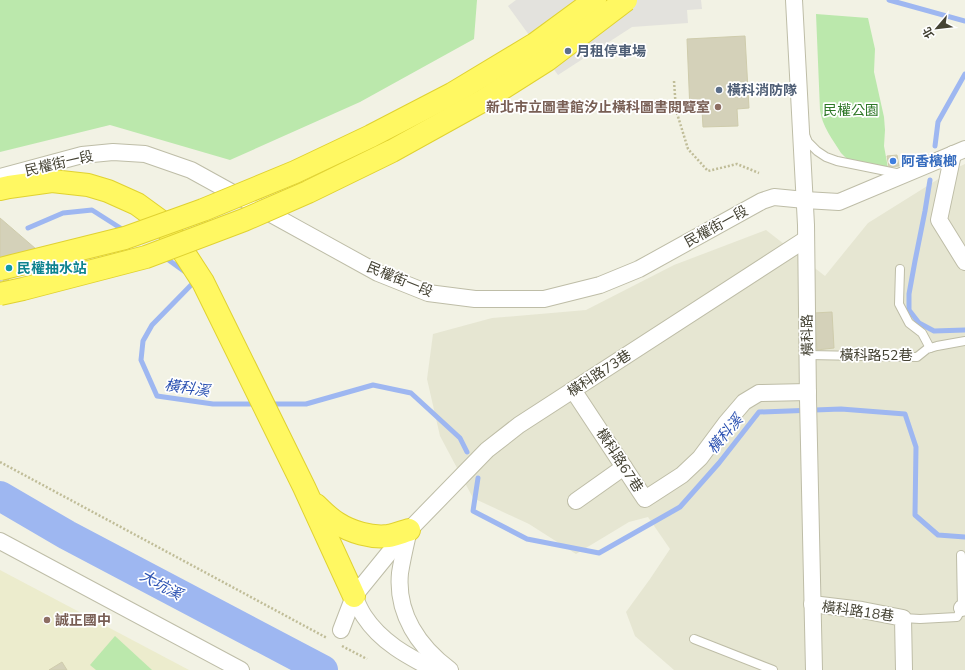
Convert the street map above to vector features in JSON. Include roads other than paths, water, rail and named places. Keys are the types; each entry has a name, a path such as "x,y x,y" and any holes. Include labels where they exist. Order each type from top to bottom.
{"highway":[{"path":"0,269 125,238 203,210 295,172 371,136 452,94 535,44 595,0"},
{"path":"0,294 146,256 244,220 308,192 392,151 484,100 547,60 626,0"},
{"path":"0,189 10,186 52,181 88,185 108,191 137,204 159,220 177,242 203,282 304,487 354,596"},
{"path":"304,487 315,504 325,514 336,523 348,529 368,535 387,536 409,530"}],"street":[{"name":"橫科路","path":"794,0 805,200 814,670"},
{"name":"民權街一段","path":"0,177 82,155 113,152 144,154 191,170 378,273 428,293 475,299 544,299 600,285 639,269 762,201 774,197 839,202 959,151"},
{"path":"959,151 939,220 965,262"},
{"name":"橫科路73巷","path":"338,638 354,596 409,530 488,450 519,425 806,239"},
{"name":"橫科路67巷","path":"573,390 645,499 682,475 700,458 744,402 759,393 808,396"},
{"path":"576,501 624,467"},
{"path":"409,530 400,575 401,594 405,612 412,629 423,645 437,660 450,670"},
{"path":"0,541 241,670"},
{"path":"354,596 363,615 372,628 410,658 434,670"},
{"name":"橫科路18巷","path":"812,604 862,610 903,618"},
{"path":"903,618 904,670"}],"lane":[{"path":"801,129 808,142 816,151 826,157 837,161 906,174"},
{"path":"900,269 899,304 909,323 922,333 930,348"},
{"name":"橫科路52巷","path":"808,355 917,356 927,348 965,341"},
{"path":"903,618 920,619 956,617 964,608 961,555"},
{"path":"694,639 773,670"}],"waterway":[{"name":"橫科溪","path":"889,0 965,21"},
{"name":"橫科溪","path":"935,146 938,122 965,74"},
{"name":"橫科溪","path":"930,180 909,294 909,310 919,323 934,331 965,330"},
{"name":"橫科溪","path":"28,228 63,213 92,210 125,231"},
{"name":"橫科溪","path":"163,256 188,274"},
{"name":"橫科溪","path":"196,280 152,325 143,341 141,360 157,396 213,404 258,404"},
{"name":"橫科溪","path":"270,404 306,404 373,385 411,393 460,438 467,452"},
{"name":"橫科溪","path":"478,478 473,511 527,539 599,553 680,507 719,463 759,412 841,409 905,414 916,447 915,515 938,535 965,537"},
{"name":"大坑溪","path":"0,496 67,535 323,670"}],"place":[{"name":"月租停車場","path":"568,51"},
{"name":"橫科消防隊","path":"719,90"},
{"name":"新北市立圖書館汐止橫科圖書閱覽室","path":"718,107"},
{"name":"阿香檳榔","path":"893,161"},
{"name":"民權抽水站","path":"9,268"},
{"name":"誠正國中","path":"47,620"}],"park label":[{"name":"民權公園","path":"851,110"}]}
